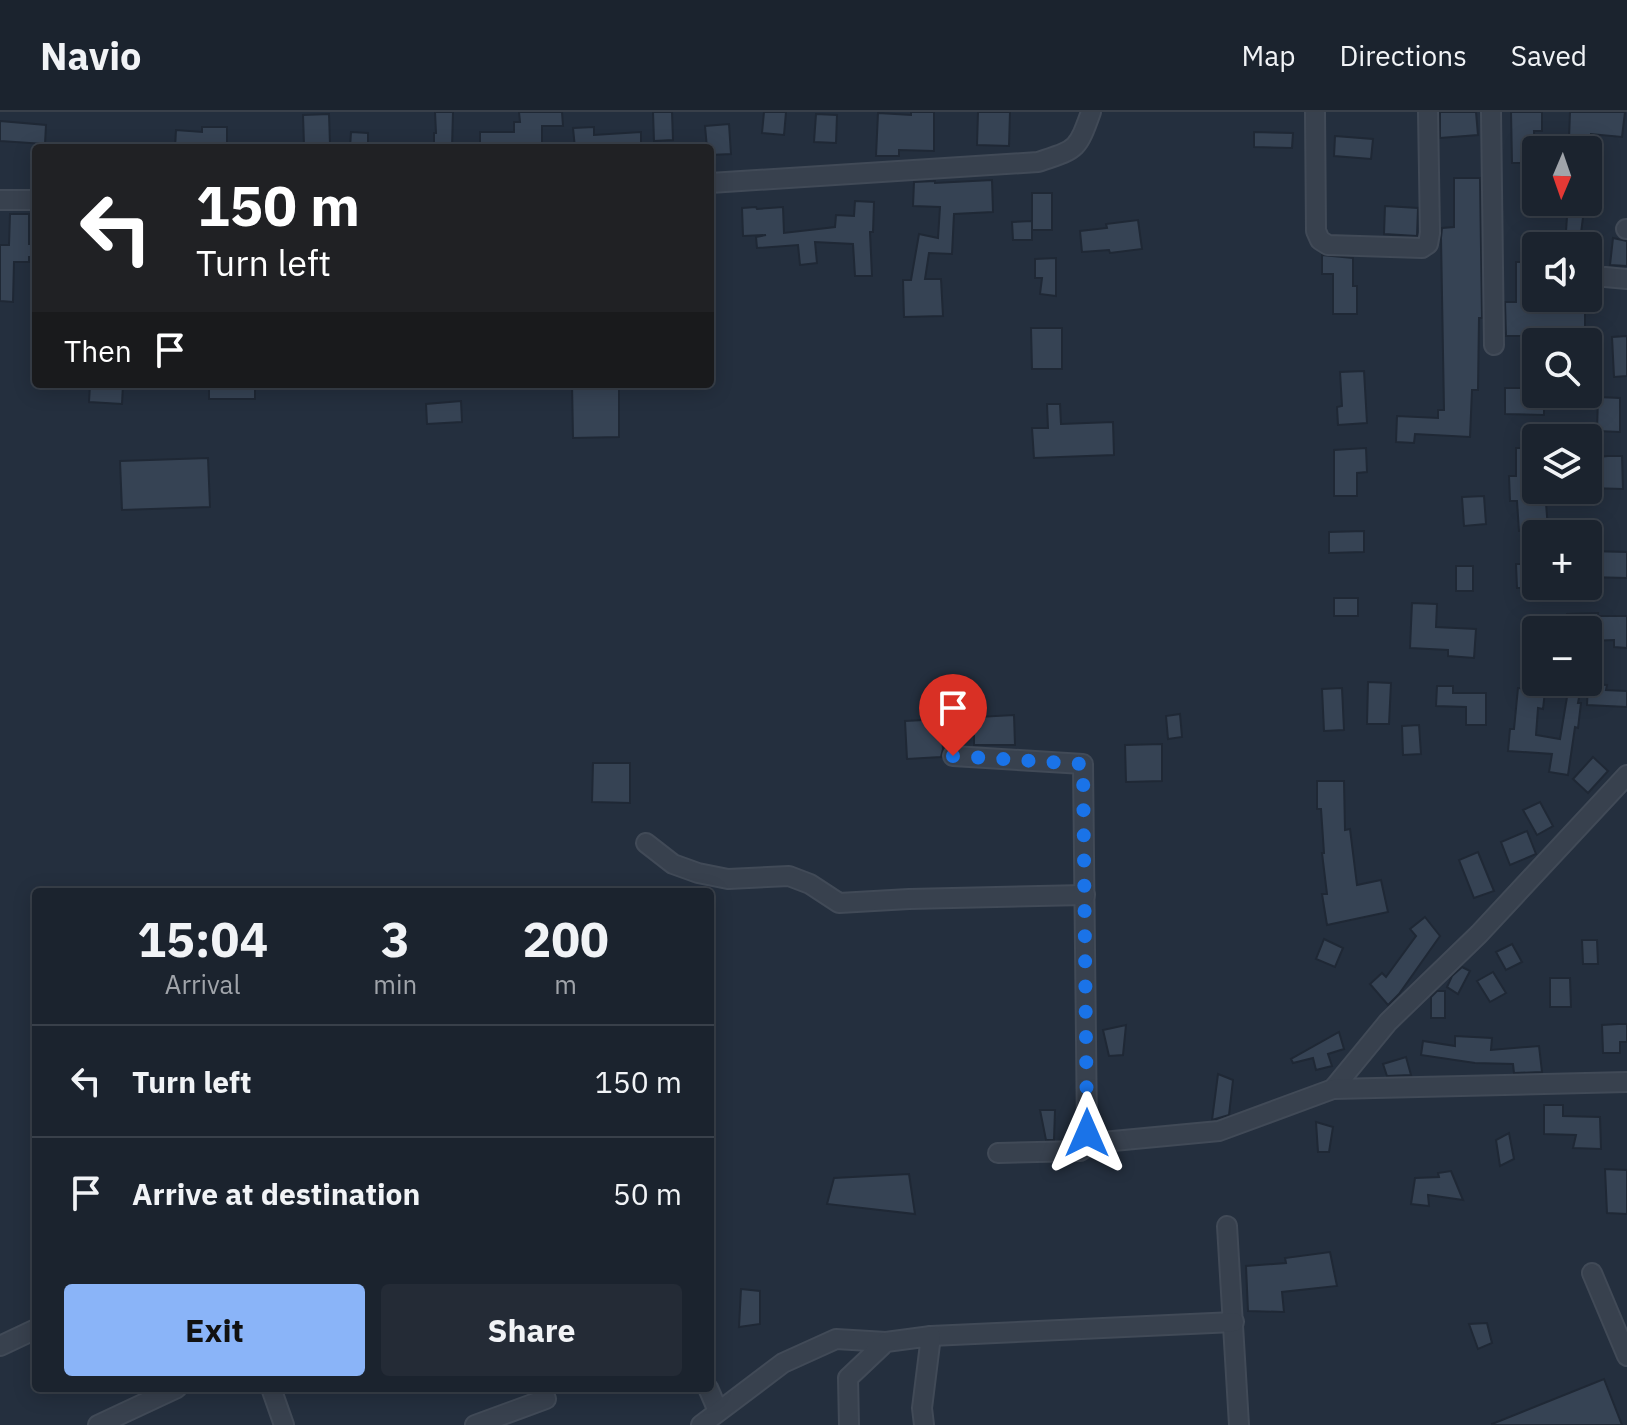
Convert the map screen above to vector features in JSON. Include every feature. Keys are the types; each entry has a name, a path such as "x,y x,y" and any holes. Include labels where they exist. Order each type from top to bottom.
{"street":[{"path":"714,183 1038,162 1072,151 1083,134 1091,112"},
{"path":"1315,112 1316,231 1320,240 1328,245 1422,248 1428,244 1430,233 1428,112"},
{"path":"1491,112 1494,345"},
{"path":"0,200 32,200"},
{"path":"1605,277 1627,279"},
{"path":"953,756 1083,764 1087,1133 1092,1143"},
{"path":"1333,1089 1388,1022 1479,934 1627,775"},
{"path":"646,843 673,864 698,873 728,879 789,876 810,884 839,903 1085,895"},
{"path":"998,1153 1080,1151 1092,1143 1219,1131 1333,1089 1627,1082"},
{"path":"1227,1226 1239,1425"},
{"path":"1592,1273 1627,1356"},
{"path":"701,1425 783,1363 836,1339 886,1342 931,1336 1234,1322"},
{"path":"0,1346 32,1331"},
{"path":"924,1425 922,1408 931,1336"},
{"path":"849,1425 848,1378 886,1342"},
{"path":"98,1425 168,1392"},
{"path":"272,1392 284,1425"},
{"path":"475,1425 546,1399 543,1392"},
{"path":"710,1392 718,1411"}],"building":[{"path":"435,112 453,112 452,144 434,144"},
{"path":"519,112 562,112 563,126 542,126 542,144 480,144 480,132 514,132 514,122 520,122"},
{"path":"653,112 672,112 673,140 654,141"},
{"path":"764,112 786,112 784,135 762,133"},
{"path":"911,112 934,112 934,151 899,150 899,156 876,156 878,113 911,115"},
{"path":"978,112 1010,112 1009,146 977,145"},
{"path":"1440,112 1476,112 1478,135 1440,138"},
{"path":"1511,112 1542,112 1542,131 1534,131 1534,136 1522,136 1522,163 1512,163"},
{"path":"1570,112 1625,112 1622,137 1591,134 1569,136"},
{"path":"329,114 330,144 304,144 303,115"},
{"path":"816,114 837,115 836,143 814,142"},
{"path":"0,121 46,125 45,144 0,141"},
{"path":"729,124 731,154 714,155 714,144 707,144 705,126"},
{"path":"202,127 227,127 227,144 175,144 176,130 202,132"},
{"path":"594,127 594,135 641,132 641,144 575,144 573,128"},
{"path":"351,132 368,133 368,144 350,144"},
{"path":"1254,132 1293,133 1292,148 1254,147"},
{"path":"1335,136 1373,139 1371,159 1334,156"},
{"path":"1454,178 1480,178 1482,318 1479,318 1478,390 1472,390 1470,437 1415,434 1414,443 1396,442 1397,416 1438,418 1438,410 1444,410 1441,238 1442,228 1454,227"},
{"path":"992,180 993,212 954,214 952,254 929,253 925,279 941,279 943,316 904,317 903,280 911,280 919,234 938,238 940,207 913,206 914,182"},
{"path":"1032,193 1052,193 1052,230 1032,230"},
{"path":"855,201 874,202 873,232 870,232 872,276 855,276 853,244 815,242 817,263 800,265 798,245 757,248 756,237 766,235 743,236 742,208 783,207 784,233 835,227 836,215 854,216"},
{"path":"1385,206 1418,208 1417,236 1384,234"},
{"path":"10,214 29,214 32,257 29,257 29,262 14,262 13,302 0,301 0,245 9,245"},
{"path":"1567,216 1583,216 1581,232 1566,232"},
{"path":"1138,220 1142,249 1082,252 1080,231"},
{"path":"1032,221 1032,240 1013,240 1012,222"},
{"path":"1613,238 1627,241 1627,266 1610,265"},
{"path":"1322,255 1353,258 1357,314 1333,314 1333,274 1322,274"},
{"path":"1056,258 1056,296 1040,294 1042,278 1035,278 1035,259"},
{"path":"1516,262 1522,262 1522,312 1585,312 1585,328 1522,328 1522,336 1506,336 1505,302 1516,302"},
{"path":"1031,328 1062,328 1062,369 1032,369"},
{"path":"1627,336 1627,376 1614,377 1612,337"},
{"path":"1364,371 1367,423 1338,425 1337,407 1342,406 1340,372"},
{"path":"90,388 123,388 122,404 89,402"},
{"path":"209,388 255,388 255,399 209,399"},
{"path":"572,388 619,388 619,437 573,438"},
{"path":"1505,388 1522,388 1522,408 1544,408 1544,415 1505,414"},
{"path":"1602,397 1620,398 1620,432 1602,431 1602,424 1597,424"},
{"path":"461,401 462,422 427,424 426,404"},
{"path":"1047,404 1060,404 1061,424 1113,422 1114,455 1034,458 1032,428 1048,428"},
{"path":"1366,448 1367,472 1357,473 1357,496 1334,496 1334,450"},
{"path":"1516,448 1522,448 1522,504 1546,504 1547,520 1522,520 1522,531 1519,531 1517,501 1510,501 1509,476 1516,476"},
{"path":"1622,456 1623,489 1602,488 1602,457"},
{"path":"208,458 210,507 122,510 120,461"},
{"path":"1484,496 1486,524 1464,526 1462,497"},
{"path":"1364,531 1364,552 1329,553 1329,532"},
{"path":"1602,551 1627,552 1627,578 1602,577"},
{"path":"1516,564 1522,564 1522,588 1517,588"},
{"path":"1456,566 1473,566 1473,591 1456,591"},
{"path":"1334,598 1358,598 1358,616 1334,616"},
{"path":"1412,603 1437,604 1436,627 1476,629 1474,658 1448,656 1448,650 1410,648"},
{"path":"1598,613 1598,616 1567,616"},
{"path":"1602,616 1627,616 1627,648 1614,647 1614,640 1602,640"},
{"path":"1368,682 1391,683 1389,724 1367,724"},
{"path":"1602,685 1607,685 1606,690 1627,691 1627,707 1587,705 1587,696 1602,696"},
{"path":"1437,686 1453,686 1453,693 1486,693 1486,725 1466,725 1466,707 1436,706"},
{"path":"1342,688 1344,730 1324,731 1322,689"},
{"path":"1518,688 1522,688 1522,696 1544,696 1543,709 1538,708 1536,735 1560,739 1567,696 1579,696 1578,728 1575,727 1568,775 1549,772 1552,754 1508,751 1510,729 1514,729"},
{"path":"1180,714 1182,737 1168,739 1166,716"},
{"path":"1014,715 1015,745 974,745 974,736 942,738 941,757 907,759 905,721"},
{"path":"1419,725 1421,754 1403,755 1402,726"},
{"path":"1162,744 1162,781 1126,782 1125,745"},
{"path":"1593,757 1608,771 1588,793 1573,779"},
{"path":"593,763 630,763 630,803 592,802"},
{"path":"1317,781 1344,781 1345,830 1350,829 1357,885 1381,880 1388,912 1327,925 1322,894 1327,894 1321,809 1317,809"},
{"path":"1540,802 1553,826 1537,835 1523,810"},
{"path":"1527,831 1536,854 1510,865 1501,842"},
{"path":"1478,852 1494,891 1474,898 1459,860"},
{"path":"1425,917 1440,936 1388,1005 1370,984 1382,973 1386,977 1416,936 1410,929"},
{"path":"1324,939 1343,948 1335,967 1316,959"},
{"path":"1582,940 1597,940 1598,964 1583,964"},
{"path":"1512,944 1522,962 1506,970 1496,952"},
{"path":"1462,967 1470,971 1458,994 1447,987 1452,976"},
{"path":"1493,972 1506,993 1490,1002 1477,981"},
{"path":"1550,978 1570,978 1571,1007 1550,1007"},
{"path":"1437,991 1445,991 1445,1018 1431,1018 1431,997"},
{"path":"1627,1024 1627,1042 1620,1042 1620,1053 1603,1053 1602,1025"},
{"path":"1126,1025 1123,1055 1109,1056 1103,1030"},
{"path":"1339,1032 1344,1049 1328,1054 1332,1066 1316,1070 1313,1058 1293,1063 1291,1059"},
{"path":"1455,1036 1492,1038 1491,1050 1539,1046 1542,1072 1514,1073 1513,1064 1475,1063 1421,1055 1423,1041 1455,1046"},
{"path":"1406,1057 1411,1075 1387,1076 1383,1064"},
{"path":"1218,1074 1233,1080 1229,1115 1212,1120"},
{"path":"1544,1105 1563,1105 1563,1116 1600,1117 1601,1149 1573,1148 1576,1135 1544,1134"},
{"path":"1040,1110 1055,1110 1054,1140 1046,1140"},
{"path":"1316,1122 1333,1127 1329,1152 1318,1152"},
{"path":"1509,1133 1514,1159 1500,1166 1496,1140"},
{"path":"1605,1169 1627,1170 1627,1214 1607,1213"},
{"path":"1451,1171 1463,1200 1428,1195 1429,1206 1411,1204 1415,1178 1439,1177 1438,1173"},
{"path":"909,1174 915,1214 827,1204 834,1178"},
{"path":"1330,1252 1337,1286 1282,1292 1284,1312 1248,1311 1246,1266 1286,1263 1285,1258"},
{"path":"741,1289 760,1291 760,1324 739,1327"},
{"path":"1487,1323 1492,1343 1478,1349 1469,1324"},
{"path":"1604,1379 1622,1425 1492,1425 1492,1424"}],"route":[{"path":"953,756 1083,764 1087,1133"}]}
